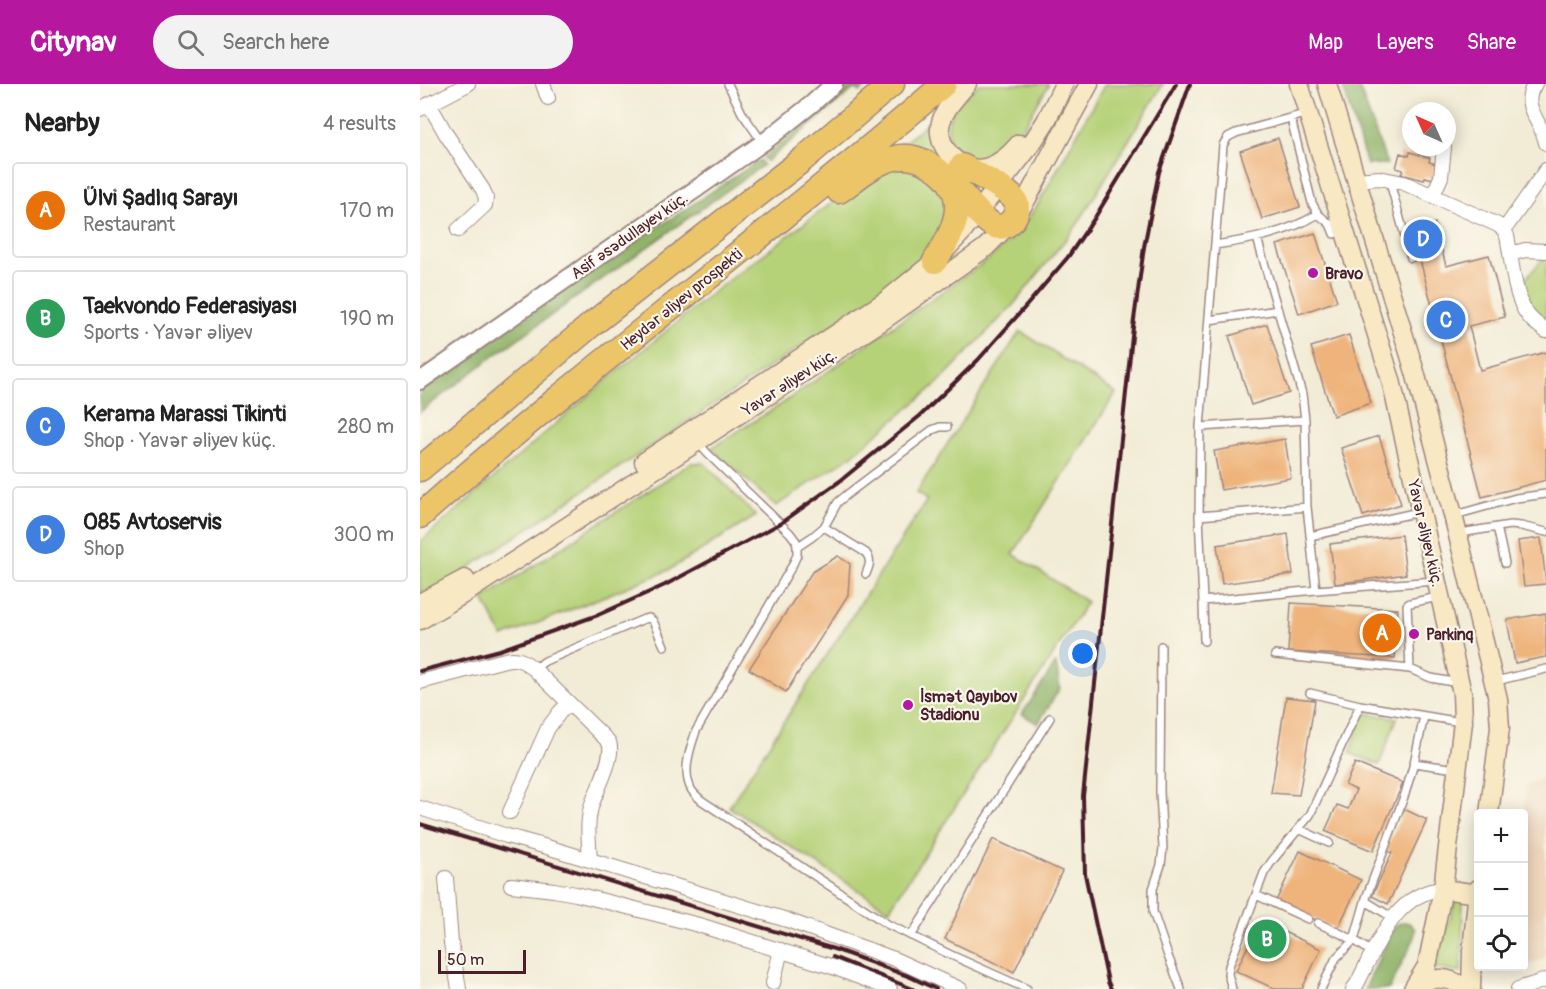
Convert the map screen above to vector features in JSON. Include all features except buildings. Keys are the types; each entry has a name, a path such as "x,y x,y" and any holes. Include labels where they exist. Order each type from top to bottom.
{"highway":[{"path":"420,469 591,325 802,160 892,84"},
{"name":"Heydər Əliyev prospekti","path":"424,513 534,418 847,166 944,84"},
{"path":"655,320 861,176 894,158 914,158 939,170 955,173 997,186 1011,196 1016,203 1017,208 1013,220 1007,225 998,227 990,222 978,211 955,173"},
{"path":"935,261 947,244 956,223 955,173"}],"main road":[{"path":"967,84 943,116 940,126 943,145 955,173 984,169 1006,158 1023,140 1063,84"},
{"name":"Yavər Əliyev küç.","path":"421,614 468,578 887,300 935,261 950,246 1039,133 1063,84"},
{"name":"Yavər Əliyev küç.","path":"421,614 470,590 918,297 985,248 1013,220 1026,200 1089,84"},
{"name":"Yavər Əliyev küç.","path":"1299,84 1300,116 1391,380 1463,703 1443,889 1427,966 1413,989"},
{"name":"Yavər Əliyev küç.","path":"1327,84 1411,360 1453,515 1494,681 1500,728 1490,809"},
{"path":"1443,889 1474,891"},
{"path":"1471,989 1475,917"},
{"path":"1413,989 1427,980 1436,978 1454,981 1465,989"}],"street":[{"path":"458,230 484,205 486,198 446,134 424,106 468,84"},
{"path":"543,84 548,98"},
{"name":"Asif Əsədullayev küç.","path":"420,381 763,142 834,84"},
{"path":"1535,84 1530,91 1528,101 1545,136 1546,143"},
{"path":"1433,195 1441,177 1443,156"},
{"path":"1504,230 1546,170"},
{"path":"1357,180 1389,179 1404,183 1493,222 1504,230 1522,304 1532,320 1546,332"},
{"path":"1511,254 1544,248"},
{"path":"420,682 514,658 523,660 609,742 611,747 608,761 591,806 588,822 590,860"},
{"path":"510,812 549,728 569,703"},
{"path":"420,808 787,920 894,959 960,989"},
{"path":"446,878 451,943 459,989"},
{"path":"511,885 576,894 699,925 833,967 890,989"},
{"path":"1353,989 1358,984 1393,918 1421,894 1443,889"},
{"path":"773,983 781,950"},
{"path":"1518,989 1546,980"}],"lane":[{"path":"728,84 742,113 763,142"},
{"path":"1204,641 1199,516 1200,427 1223,146 1228,137 1300,116 1312,203 1318,214 1330,225 1334,234"},
{"path":"1389,179 1411,258"},
{"path":"1215,245 1257,238 1304,223 1318,214"},
{"path":"1257,238 1302,394 1305,420 1307,507 1316,590"},
{"path":"1209,320 1278,310"},
{"path":"1200,427 1305,420"},
{"path":"797,547 824,527 838,502 849,493 932,430 947,427"},
{"path":"697,442 790,533 796,541 797,555 696,731 689,754 688,777 692,790 701,800 887,924 951,956 1027,989"},
{"path":"1453,515 1516,498 1546,494"},
{"path":"1199,516 1307,507"},
{"path":"1310,536 1421,511"},
{"path":"1457,534 1497,527 1521,526 1546,532"},
{"path":"824,527 866,553 870,562 866,574"},
{"path":"1497,527 1505,563"},
{"path":"1203,601 1316,590 1439,589"},
{"path":"1410,669 1407,605 1439,589"},
{"path":"534,669 545,661 649,618 653,621 664,646"},
{"path":"1161,646 1160,792 1163,848 1161,865 1153,890 1153,912 1181,989"},
{"path":"1275,655 1410,669 1431,678 1460,683"},
{"path":"1494,681 1546,670"},
{"path":"1310,693 1360,705 1462,722"},
{"path":"1232,989 1228,974 1229,966 1264,873 1310,816 1360,705"},
{"path":"1321,988 1336,958 1353,940 1366,898 1405,794 1424,716"},
{"path":"911,936 1050,718"},
{"path":"1414,764 1457,769"},
{"path":"1299,829 1329,843"},
{"path":"1256,894 1308,920"},
{"path":"1366,898 1368,902 1393,918"},
{"path":"1318,923 1373,952"}],"shaded area":[{"path":"1546,776 1546,958 1528,965 1528,809 1523,809 1526,786"}],"green space":[{"path":"848,84 868,84 860,92 855,88 767,161 763,158"},
{"path":"979,84 1049,84 1010,146 988,162 966,160 951,144 948,132 948,123 955,109"},
{"path":"1105,84 1163,84 1077,225 1014,304 937,384 851,456 776,506 711,448 780,405 989,259 1016,235 1038,204"},
{"path":"1342,84 1358,84 1387,164 1367,165"},
{"path":"938,114 952,167 892,153"},
{"path":"760,160 763,165 491,358 420,412 420,389"},
{"path":"893,163 936,174 953,213 923,262 888,288 443,585 420,594 420,542 590,394 712,293 858,183"},
{"path":"1546,258 1546,320 1530,307 1525,279"},
{"name":"İsmət Qayıbov Stadionu","path":"1020,331 1116,393 1013,554 1087,602 889,910 729,807 927,500 916,493"},
{"path":"691,463 704,463 756,516 669,570 503,637 483,599"},
{"path":"1056,663 1060,688 1038,724 1022,714"},
{"path":"1364,713 1397,718 1379,765 1350,753"},
{"path":"1456,899 1463,900 1461,973 1435,968"},
{"path":"1404,922 1409,923 1415,929 1414,939 1389,989 1365,989 1393,928"}],"railway":[{"path":"420,671 500,650 598,615 665,585 781,523 840,481 921,415 978,360 1068,257 1094,219 1176,84"},
{"path":"1111,989 1085,874 1083,796 1133,327 1144,247 1159,172 1190,84"},
{"path":"420,824 837,950 908,976 936,989"},
{"path":"833,957 913,989"}],"place":[{"name":"085 Avtoservis","path":"1423,239"},
{"name":"Bravo","path":"1313,273"},
{"name":"Kerama Marassi Tikinti","path":"1446,320"},
{"name":"Ülvi Şadlıq Sarayı","path":"1382,633"},
{"name":"Parkinq","path":"1414,634"},
{"name":"İsmət Qayıbov Stadionu","path":"908,705"},
{"name":"Taekvondo Federasiyası","path":"1267,939"}]}
